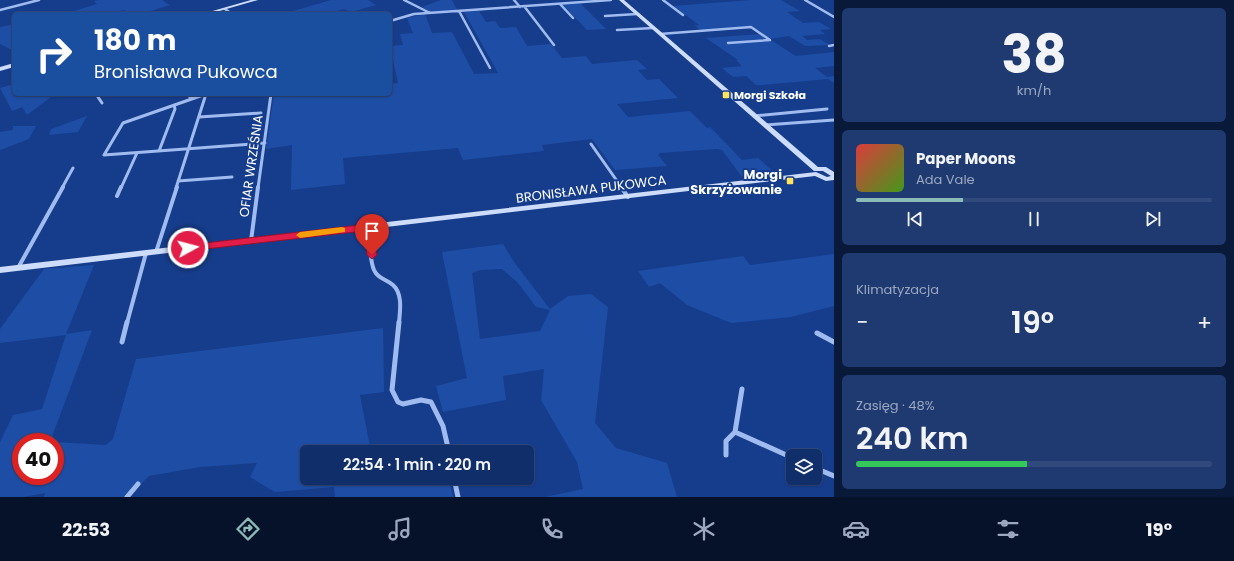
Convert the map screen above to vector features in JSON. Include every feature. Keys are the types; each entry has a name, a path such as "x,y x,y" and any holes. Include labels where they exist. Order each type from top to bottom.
{"street":[{"path":"0,10 39,0"},
{"path":"212,12 256,0"},
{"path":"404,0 430,13"},
{"path":"514,0 520,7"},
{"path":"392,20 414,14 611,0"},
{"path":"621,0 816,172 833,177"},
{"path":"663,0 683,16"},
{"path":"804,0 834,17"},
{"path":"560,4 573,18"},
{"path":"524,6 554,45"},
{"path":"224,9 229,12"},
{"path":"459,11 490,68"},
{"path":"605,16 637,14"},
{"path":"660,34 751,27 770,40 728,43"},
{"path":"617,30 653,28"},
{"path":"829,46 834,45"},
{"path":"0,69 12,66"},
{"path":"98,96 102,102"},
{"path":"189,96 192,99"},
{"path":"201,96 123,123 104,155 265,143"},
{"path":"156,252 206,96"},
{"name":"OFIAR WRZEŚNIA","path":"251,241 271,96"},
{"path":"159,151 175,109 174,106"},
{"path":"753,116 827,109"},
{"path":"199,117 261,113"},
{"path":"764,125 834,120"},
{"path":"590,144 628,197"},
{"path":"117,196 136,153"},
{"path":"18,268 73,168"},
{"name":"BRONISŁAWA PUKOWCA","path":"0,270 628,197 816,172"},
{"path":"178,181 232,177"},
{"path":"368,227 374,269 380,278 393,285 398,292 400,300 399,330 392,390 398,402 403,404 421,400 431,402 440,413 448,445"},
{"path":"122,342 146,253"},
{"path":"817,333 834,342"},
{"path":"726,455 726,441 735,432 742,389"},
{"path":"735,432 786,455"},
{"path":"822,471 834,476"},
{"path":"127,497 138,484"},
{"path":"455,485 458,497"}],"shaded area":[{"path":"162,0 170,5 145,12 129,12 124,10 117,12 74,11 97,4 94,1"},
{"path":"331,0 368,0 376,5 351,12 344,9 333,12 290,12"},
{"path":"441,0 452,0 457,10 431,12 422,7"},
{"path":"751,0 781,0 800,11 787,12 803,23 819,22 831,29 820,30 825,34 802,36 807,40 820,39 830,45 805,46 789,36 769,39 796,56 834,52 834,66 815,68 827,77 834,76 834,83 828,79 756,85 746,76 733,77 722,68 742,66 736,60 738,60 706,38 760,34 751,26 701,30 694,25 699,25 673,6"},
{"path":"580,3 606,29 587,30 562,4"},
{"path":"479,11 486,22 495,21 500,28 516,27 527,46 551,44 562,58 586,56 592,64 637,60 647,69 638,70 647,80 659,79 678,98 617,104 628,117 690,111 707,128 710,127 742,160 758,158 777,175 742,177 722,150 717,149 660,153 658,155 667,166 615,170 592,139 542,145 544,151 463,160 458,148 343,158 345,184 291,190 292,145 266,149 274,96 392,96 392,84 398,83 392,55 392,46 403,45 400,34 413,33 407,18 425,14 432,33 452,32 474,74 498,73 464,12"},
{"path":"12,24 12,50 0,44 0,27"},
{"path":"12,85 12,96 52,96 27,115 22,107 12,111 0,88"},
{"path":"87,116 78,132 49,135 51,129"},
{"path":"13,126 36,126 29,139 0,150 0,132 13,130"},
{"path":"503,244 514,262 550,309 568,296 591,294 608,307 595,423 616,448 667,463 677,497 545,497 583,489 577,462 541,400 544,369 503,376 506,400 443,412 436,386 467,378 442,252","holes":["502,269 518,283 536,307 550,310 540,331 480,339 472,273 480,270"]},
{"path":"834,254 834,306 791,317 731,323 687,305 660,283 649,287 638,271 743,256 750,265"},
{"path":"94,265 66,334 92,330 53,433 12,433 12,485 64,485 64,443 106,445 113,439 136,359 383,328 384,392 360,395 370,445 300,445 300,485 450,485 453,497 335,497 334,487 275,492 250,477 257,463 200,467 149,476 128,497 44,497 45,493 24,497 0,497 0,442 13,415 42,409 66,335 0,343 0,329 44,269"}],"slow traffic":[{"path":"300,235 342,230"}],"place":[{"name":"Morgi Szkoła","path":"726,95"},
{"name":"Morgi Skrzyżowanie","path":"790,181"}],"route":[{"path":"188,248 368,227 372,255"}]}
